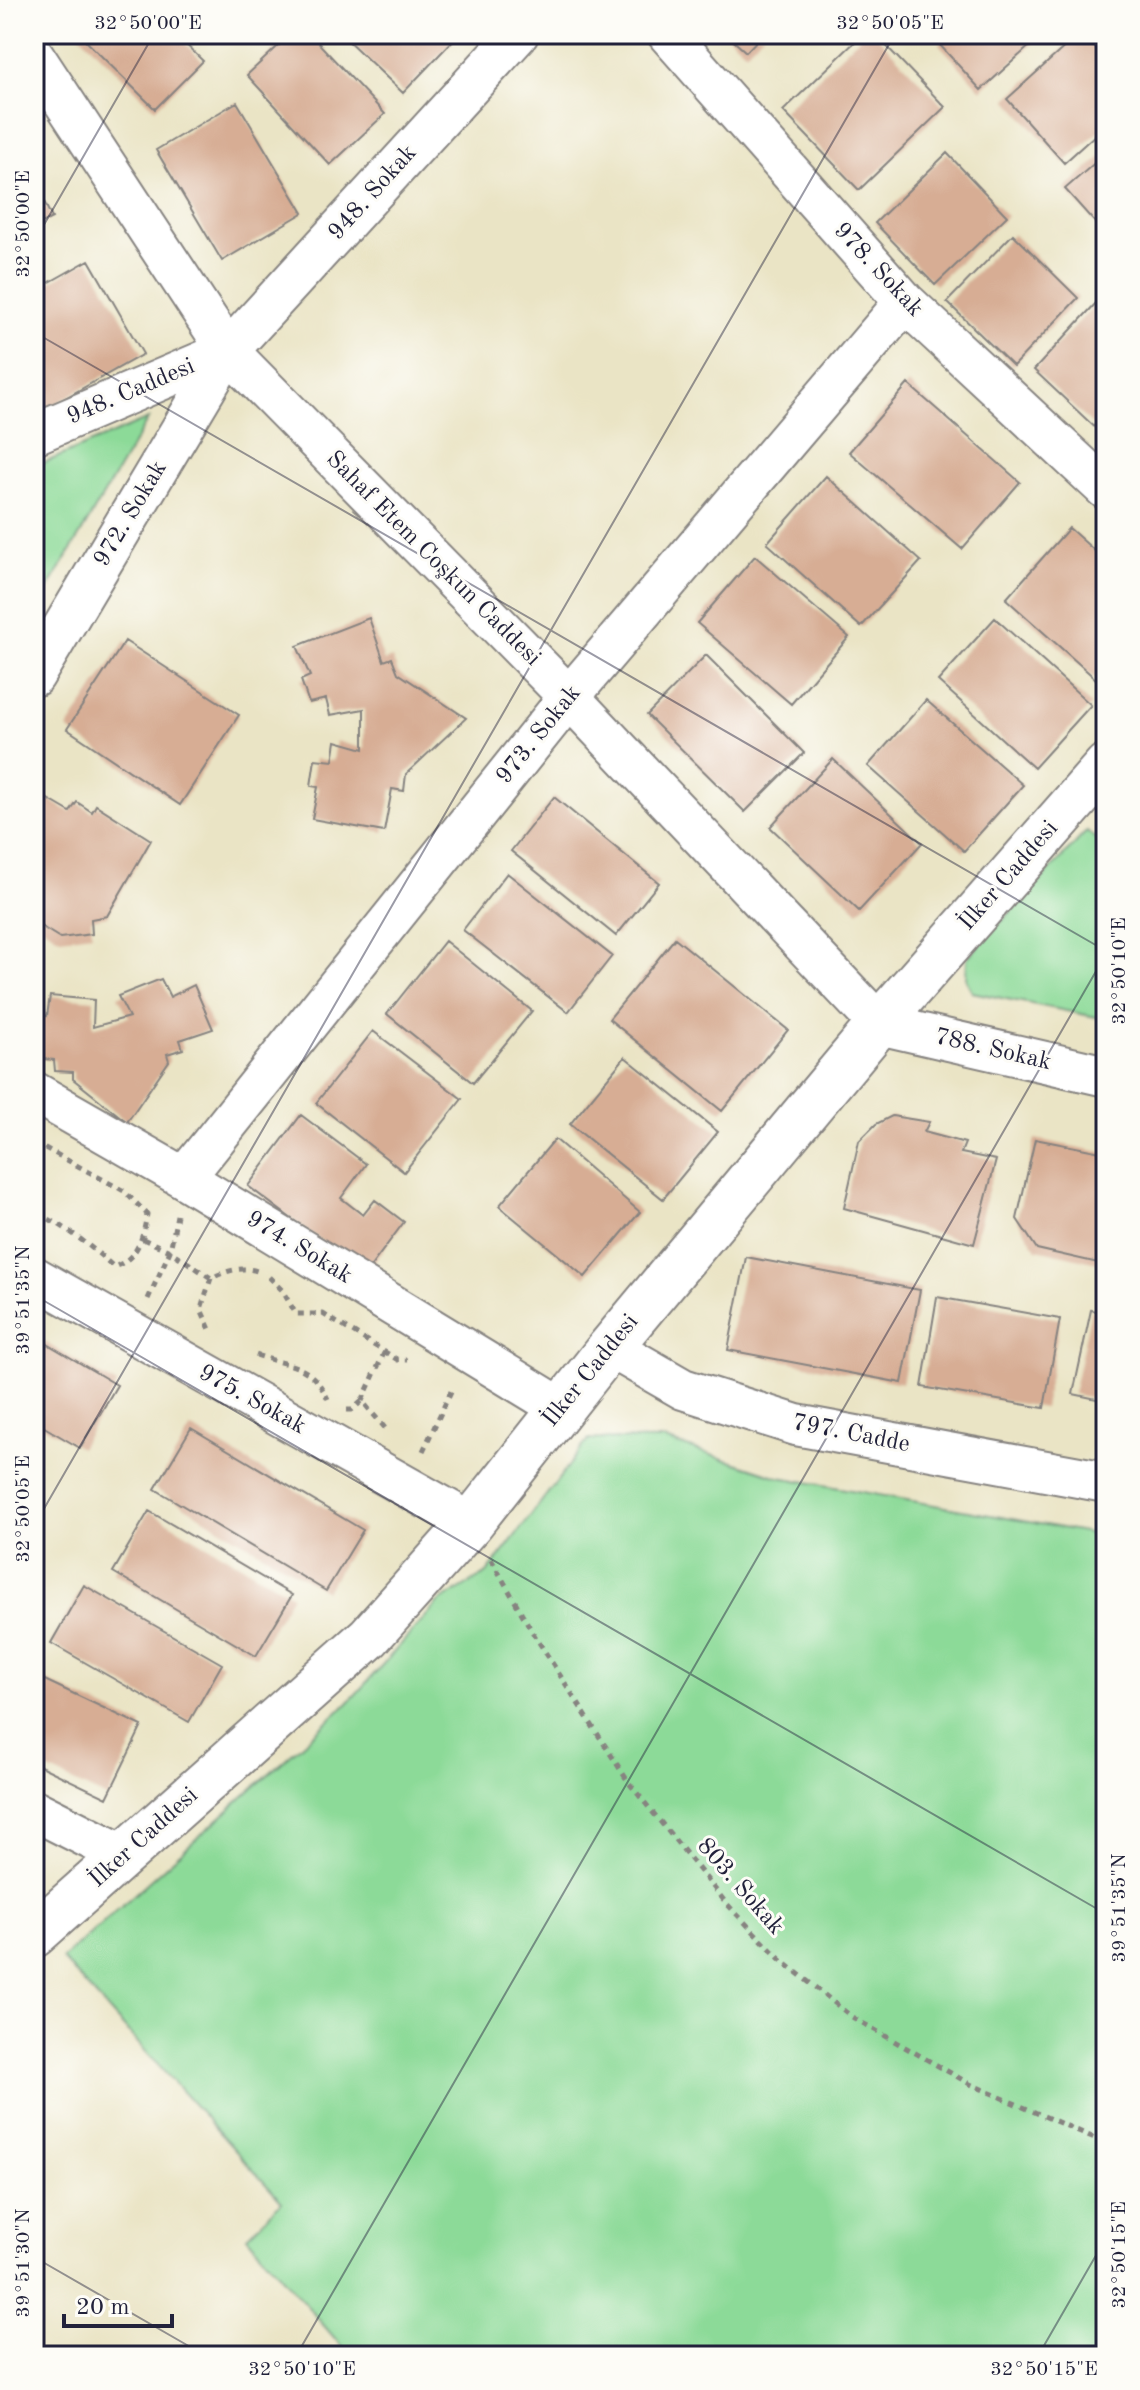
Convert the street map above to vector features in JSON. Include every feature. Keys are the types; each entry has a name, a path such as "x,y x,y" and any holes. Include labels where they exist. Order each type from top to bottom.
{"main road":[{"name":"İlker Caddesi","path":"34,1935 369,1637 471,1523 610,1347 879,1024 1106,766"}],"street":[{"name":"948. Sokak","path":"228,351 518,34"},
{"name":"978. Sokak","path":"668,34 905,302 1106,489"},
{"name":"Sahaf Etem Coşkun Caddesi","path":"34,56 228,351 569,697 879,1024"},
{"name":"973. Sokak","path":"184,1178 569,697 905,302"},
{"name":"948. Caddesi","path":"34,434 228,351"},
{"name":"972. Sokak","path":"34,676 228,351"},
{"name":"788. Sokak","path":"879,1024 1106,1076"},
{"name":"974. Sokak","path":"34,1092 184,1178 561,1408"},
{"name":"975. Sokak","path":"34,1277 471,1523"},
{"name":"797. Cadde","path":"610,1347 683,1389 796,1425 1106,1482"},
{"path":"34,1810 125,1856"}],"path":[{"path":"34,1142 124,1191 147,1214 143,1239 128,1262 114,1267 87,1243 34,1212"},
{"path":"133,1333 170,1251 184,1178"},
{"path":"143,1239 170,1251 211,1278 230,1269 253,1269 268,1275 282,1290 296,1314 323,1314 398,1360 411,1360"},
{"path":"362,1401 385,1351"},
{"path":"448,1379 462,1396"},
{"path":"423,1451 454,1386"},
{"name":"803. Sokak","path":"471,1523 533,1633 629,1783 727,1904 780,1959 852,2017 970,2084 1106,2143"}],"green space":[{"path":"148,419 34,613 34,467"},
{"path":"1087,831 1106,848 1106,1019 972,992 966,979 967,958"},
{"path":"589,1439 665,1440 779,1477 1106,1536 1106,2356 350,2356 247,2236 282,2202 62,1959 348,1703 438,1603 487,1573"}],"building":[{"path":"79,34 175,34 203,61 155,109"},
{"path":"291,34 310,34 385,114 330,165 247,75"},
{"path":"341,34 459,34 403,93"},
{"path":"726,34 763,34 746,52"},
{"path":"863,34 875,34 945,107 859,190 783,111"},
{"path":"950,34 1043,34 981,90 939,44"},
{"path":"1079,34 1083,34 1106,60 1106,125 1064,163 1007,99"},
{"path":"237,102 303,213 222,261 156,150"},
{"path":"947,153 1007,216 935,285 875,223"},
{"path":"1106,153 1106,235 1065,189"},
{"path":"34,181 52,218 34,227"},
{"path":"1013,234 1078,298 1013,366 947,302"},
{"path":"89,260 143,354 42,411 34,396 34,291"},
{"path":"1098,301 1106,308 1106,431 1103,435 1034,370"},
{"path":"908,384 1020,482 962,549 849,452"},
{"path":"826,476 921,561 861,627 767,543"},
{"path":"1069,528 1106,561 1106,688 1006,599"},
{"path":"755,556 849,637 791,704 697,623"},
{"path":"369,618 384,661 392,658 398,673 466,718 406,774 404,791 392,789 384,832 312,819 318,787 311,786 315,759 333,761 336,741 364,749 364,709 330,715 326,699 309,703 301,680 310,676 297,646"},
{"path":"995,618 1091,705 1034,768 938,681"},
{"path":"125,641 239,715 180,805 67,729"},
{"path":"706,655 804,753 745,812 647,715"},
{"path":"926,700 1023,785 964,851 868,766"},
{"path":"833,759 922,843 859,911 770,827"},
{"path":"34,791 70,812 77,802 92,812 96,805 151,840 107,916 91,919 92,934 60,938 34,922"},
{"path":"554,797 659,883 616,936 511,851"},
{"path":"507,873 612,956 568,1012 463,930"},
{"path":"675,938 788,1030 722,1111 609,1019"},
{"path":"445,941 532,1011 473,1083 387,1014"},
{"path":"161,979 170,997 194,985 213,1029 180,1040 183,1049 167,1054 169,1061 127,1122 73,1079 73,1072 55,1071 54,1060 34,1058 34,1014 47,1016 50,996 94,1000 93,1027 129,1017 118,996"},
{"path":"373,1031 462,1099 404,1172 316,1103"},
{"path":"625,1057 718,1132 663,1199 570,1124"},
{"path":"301,1115 366,1164 341,1198 363,1215 375,1200 404,1222 365,1274 248,1186"},
{"path":"892,1116 929,1122 924,1132 965,1143 961,1153 996,1160 974,1244 844,1208 859,1141 876,1124"},
{"path":"555,1139 640,1212 585,1277 499,1206"},
{"path":"1035,1139 1106,1153 1106,1257 1098,1263 1037,1249 1017,1219"},
{"path":"746,1257 920,1290 902,1383 728,1350"},
{"path":"937,1297 1060,1319 1044,1408 922,1387"},
{"path":"1091,1310 1106,1313 1106,1401 1073,1394"},
{"path":"34,1336 117,1385 80,1448 34,1421"},
{"path":"191,1428 363,1530 326,1591 155,1489"},
{"path":"149,1511 292,1595 256,1656 113,1572"},
{"path":"84,1585 222,1664 189,1722 51,1643"},
{"path":"34,1675 142,1726 107,1798 34,1763"}]}
